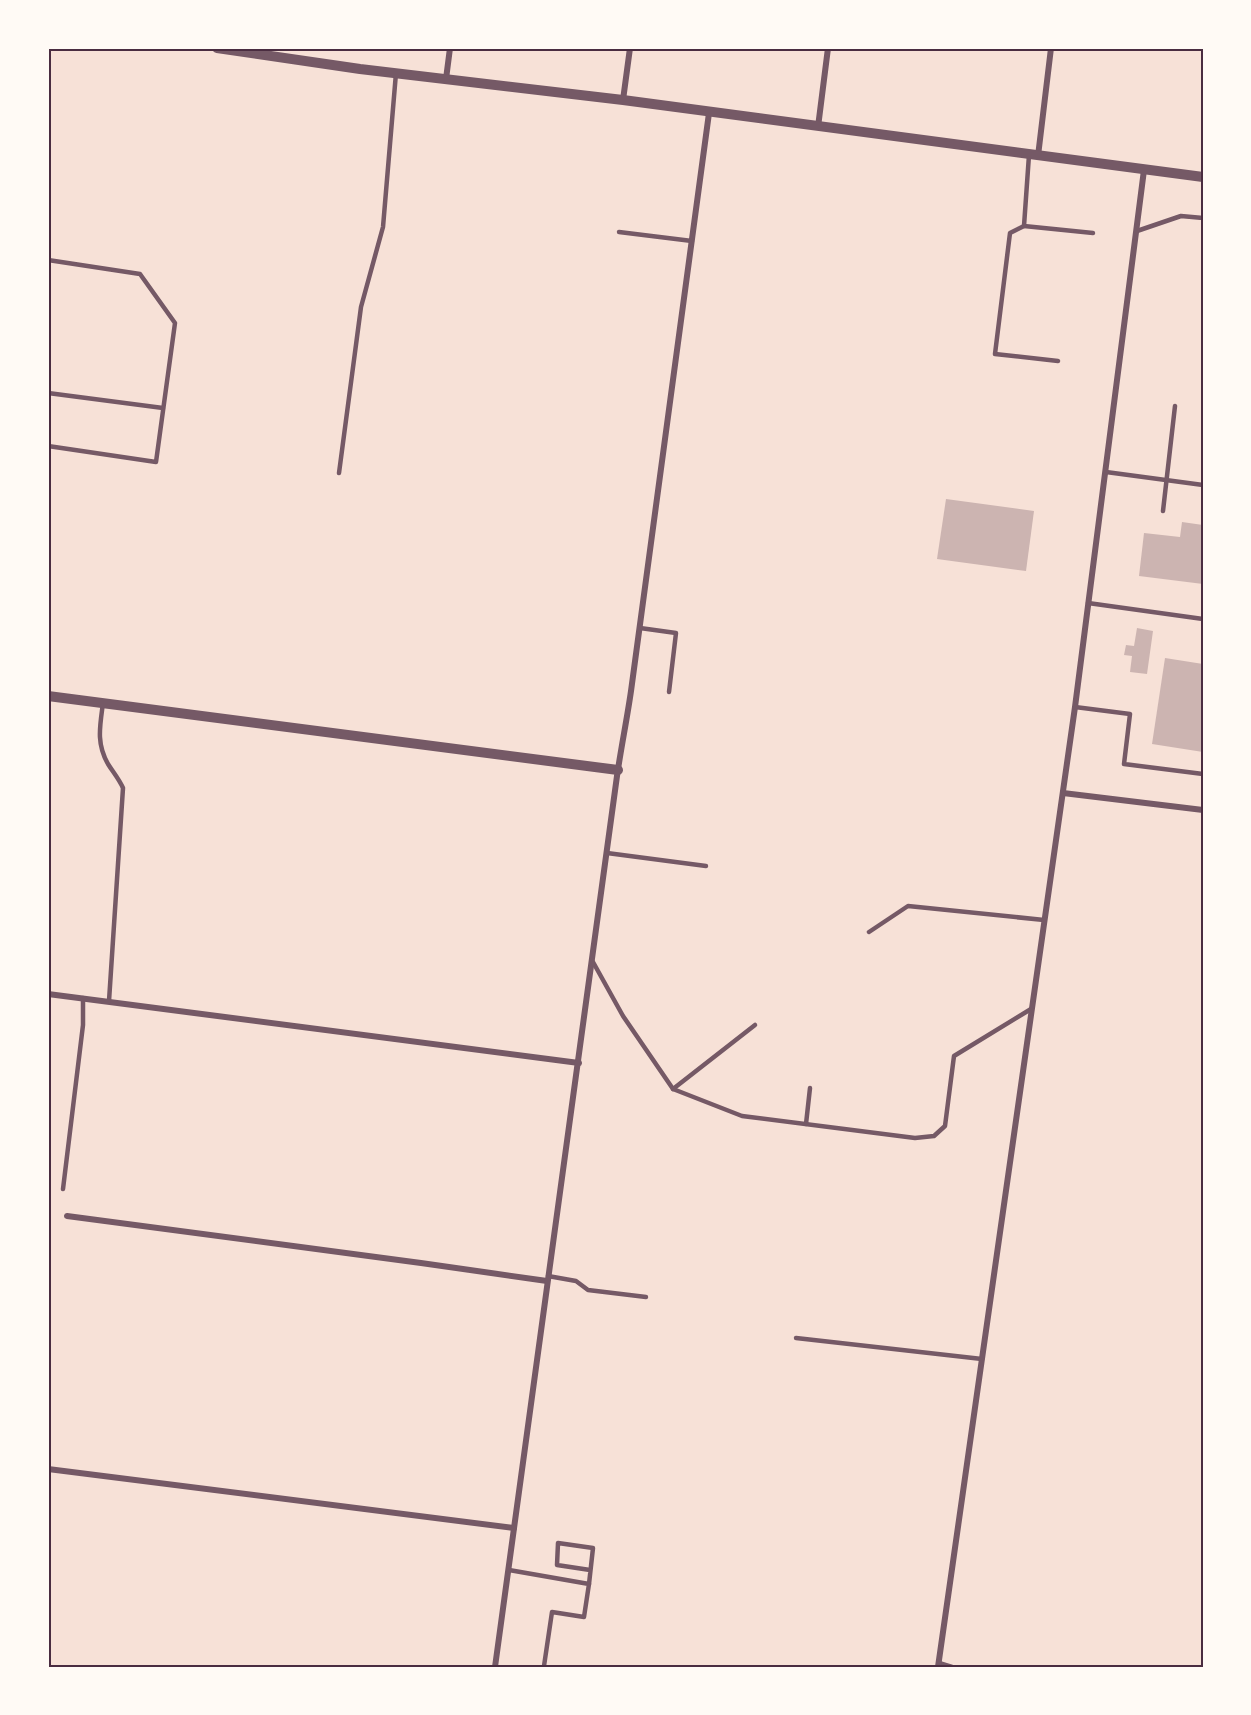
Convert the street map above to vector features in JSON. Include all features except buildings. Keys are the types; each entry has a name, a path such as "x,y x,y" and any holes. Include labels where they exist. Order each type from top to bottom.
{"street":[{"path":"217,48 446,80 623,100 1203,177"},
{"path":"446,80 450,48"},
{"path":"623,100 630,48"},
{"path":"818,127 828,48"},
{"path":"1034,155 1051,48"},
{"path":"495,1667 709,113"},
{"path":"939,1665 1075,707 1144,170"},
{"path":"48,696 618,770"},
{"path":"1063,793 1203,810"},
{"path":"48,994 579,1063"},
{"path":"67,1216 548,1278"},
{"path":"48,1469 514,1528"}],"lane":[{"path":"339,473 361,307 382,227 396,73"},
{"path":"1024,226 1034,155"},
{"path":"1137,231 1181,216 1203,218"},
{"path":"1058,361 994,354 1010,233 1024,226 1093,233"},
{"path":"619,232 692,241"},
{"path":"48,260 140,274 175,323 156,462 48,446"},
{"path":"48,393 163,408"},
{"path":"1163,511 1175,406"},
{"path":"1106,472 1203,485"},
{"path":"1088,603 1203,619"},
{"path":"639,628 676,633 669,692"},
{"path":"103,703 100,745 102,753 123,788 109,1001"},
{"path":"1075,707 1130,714 1124,764 1203,774"},
{"path":"607,853 706,866"},
{"path":"869,932 908,906 1044,920"},
{"path":"593,962 623,1016 673,1089 742,1116 915,1138 934,1136 945,1125 954,1056 1031,1009"},
{"path":"63,1189 82,1025 83,998"},
{"path":"673,1089 756,1025"},
{"path":"806,1124 810,1088"},
{"path":"548,1278 576,1281 588,1290 646,1298"},
{"path":"796,1338 982,1359"},
{"path":"544,1666 552,1612 584,1617 589,1584 593,1548 558,1543 557,1565 590,1570"},
{"path":"508,1570 589,1584"},
{"path":"939,1665 952,1667"}]}
